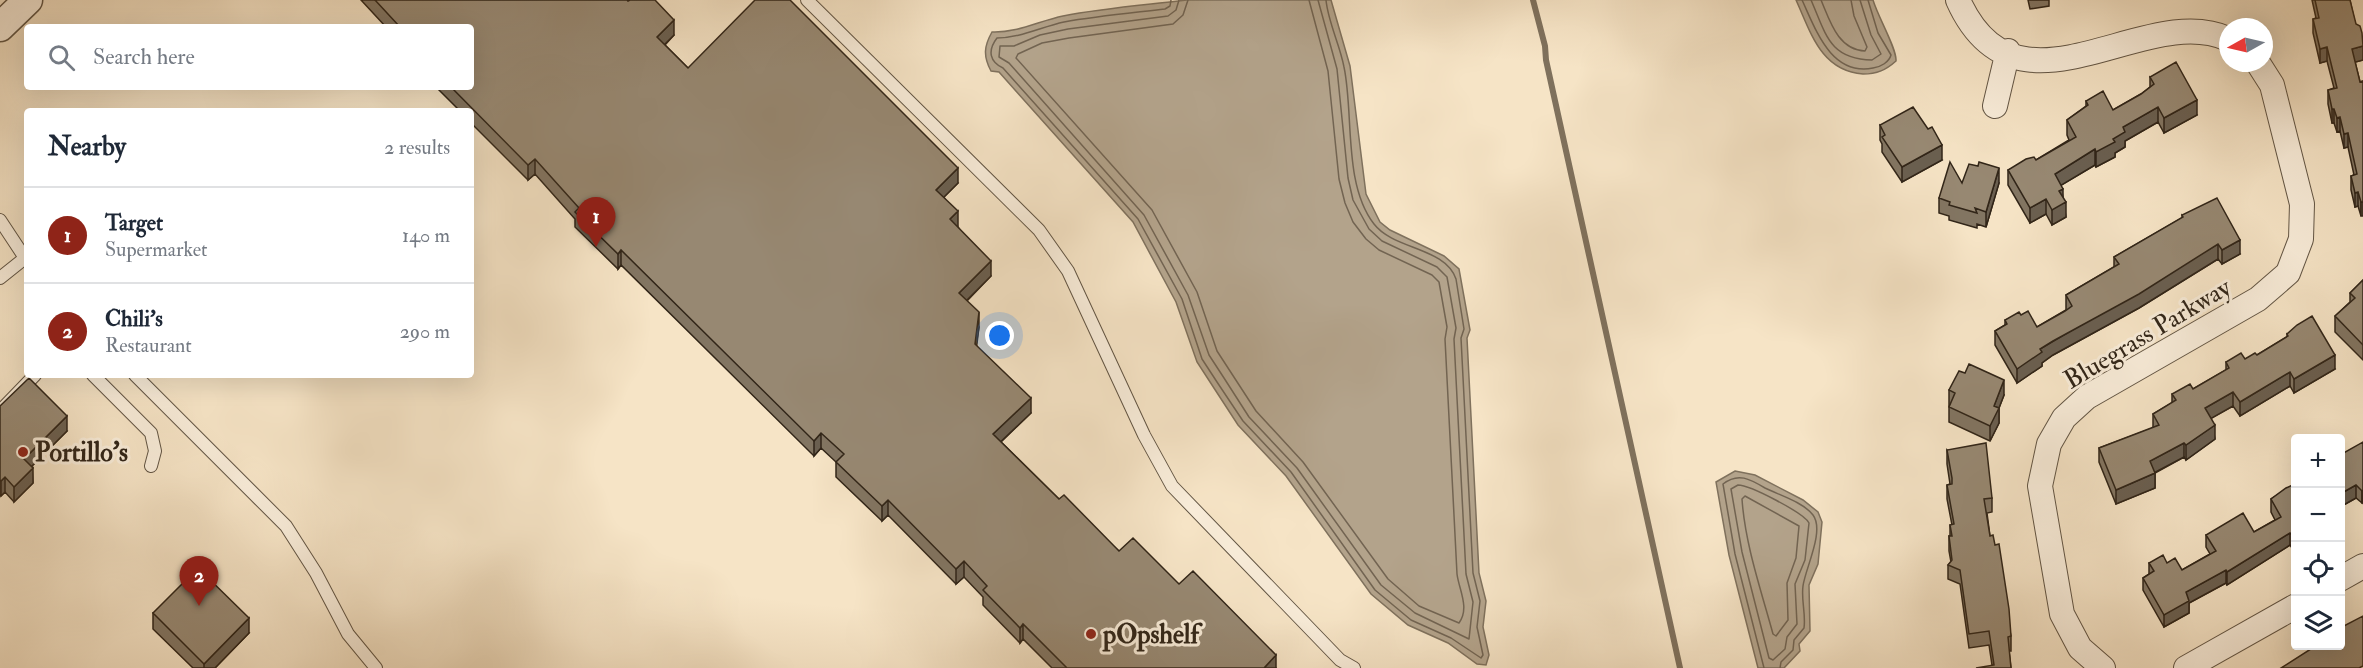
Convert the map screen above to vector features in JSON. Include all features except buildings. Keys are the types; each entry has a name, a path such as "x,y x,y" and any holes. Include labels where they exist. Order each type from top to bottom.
{"street":[{"path":"0,27 28,0"},
{"path":"1958,0 1975,29 1987,40 2008,51 2043,58 2063,56 2152,31 2187,26 2219,36"},
{"path":"1995,106 2008,51"},
{"name":"Bluegrass Parkway","path":"2103,668 2080,648 2062,614 2040,486 2049,444 2064,418 2087,397 2258,299 2304,257 2301,239 2302,204 2272,85 2264,72"},
{"path":"2345,576 2363,566"},
{"path":"2186,668 2291,608"}],"lane":[{"path":"807,0 1039,230 1068,271 1134,414 1172,486 1336,664 1354,668"},
{"path":"0,220 24,256"},
{"path":"0,278 24,260"},
{"path":"0,411 32,378"},
{"path":"96,378 151,433 155,451 151,466"},
{"path":"138,378 286,526 316,573 348,634 376,668"}],"water":[{"path":"1187,0 1331,0 1350,66 1366,194 1380,222 1390,230 1444,256 1459,269 1470,330 1467,338 1479,573 1486,601 1483,627 1489,655 1486,665 1477,664 1448,643 1408,625 1371,594 1286,476 1238,425 1197,362 1176,302 1133,222 999,72 991,71 987,61 986,47 992,32 1010,31 1078,13"},
{"path":"1796,0 1873,0 1894,49 1896,61 1881,71 1868,74 1849,71 1837,66 1819,48"},
{"path":"1735,471 1755,475 1803,500 1818,512 1822,522 1818,564 1809,585 1810,631 1799,644 1800,651 1784,668 1758,668 1729,555 1716,482"}],"waterway":[{"path":"1533,0 1545,46 1546,60 1680,668"}],"place":[{"name":"Target","path":"596,247"},
{"name":"Portillo's","path":"23,452"},
{"name":"Chili's","path":"199,606"},
{"name":"pOpshelf","path":"1091,634"}]}
